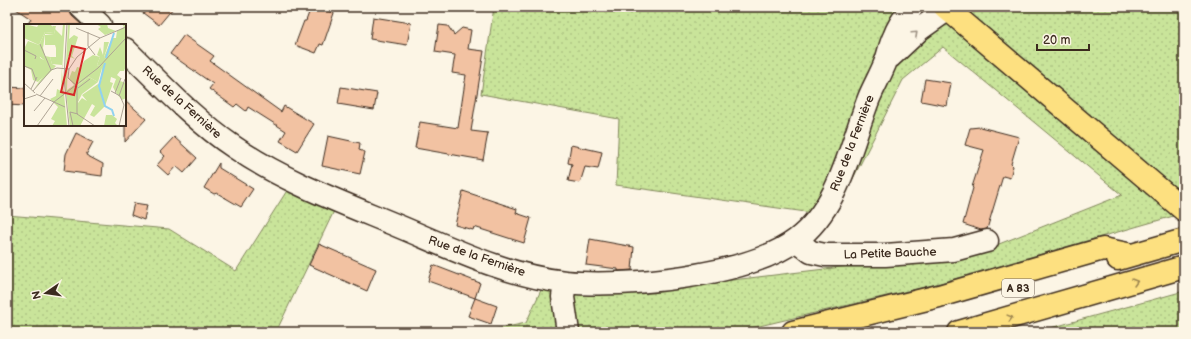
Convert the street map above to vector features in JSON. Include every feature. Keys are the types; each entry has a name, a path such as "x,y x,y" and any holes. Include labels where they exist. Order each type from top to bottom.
{"main road":[{"path":"948,8 1184,210"},
{"name":"A 83","path":"852,332 1036,283 1184,240"},
{"path":"793,332 939,296 1103,249 1132,255"},
{"name":"A 83","path":"959,332 1184,267"}],"street":[{"path":"81,7 99,24"},
{"name":"Rue de la Fernière","path":"126,50 196,118 235,148 283,176 349,206 457,251 518,272 565,282 632,282 720,271 766,256 796,240 817,219 832,196 853,146 869,98 886,60 894,36 912,7"},
{"name":"Rue de la Fernière","path":"886,60 920,29 948,8"},
{"name":"La Petite Bauche","path":"796,240 811,252 825,255 885,255 954,250 987,241"},
{"path":"565,282 563,297 568,332"}],"green space":[{"path":"494,7 1184,7 1184,213 933,285 734,332 483,332 526,323 541,290 632,292 984,250 1122,195 943,47 903,80 834,216 616,185 619,119 481,94"},
{"path":"288,189 334,211 276,332 7,332 7,215 169,229 236,271"},
{"path":"1184,291 1184,332 1036,332"}],"building":[{"path":"13,7 67,7 72,16 81,24 28,24 31,19"},
{"path":"135,7 174,7 159,25"},
{"path":"311,7 318,7 334,13 323,45 320,44 316,53 295,45"},
{"path":"373,17 411,23 407,45 370,39"},
{"path":"439,25 448,26 454,35 462,28 471,30 468,49 484,51 471,131 488,133 483,160 415,148 420,122 458,128 466,75 452,73 455,55 435,52"},
{"path":"184,35 214,56 210,61 281,112 284,106 314,124 297,151 280,141 286,131 248,107 246,111 237,104 234,107 209,89 213,84 170,54"},
{"path":"925,79 951,83 947,106 921,101"},
{"path":"7,87 24,88 24,106 7,105"},
{"path":"341,87 377,93 374,110 338,104"},
{"path":"126,101 146,119 125,142 126,126"},
{"path":"980,127 1019,137 1011,164 1013,166 1010,178 1003,176 987,229 981,230 963,224 973,188 972,187 984,150 965,145 970,128"},
{"path":"76,133 93,142 86,155 103,164 102,176 64,171 66,154"},
{"path":"328,136 360,143 359,150 365,152 360,174 322,166"},
{"path":"174,137 197,158 184,173 176,166 168,175 157,165 165,156 160,152"},
{"path":"571,145 602,152 598,169 585,167 580,183 568,181 572,164 568,163"},
{"path":"219,163 219,168 253,189 241,207 217,193 214,194 204,188"},
{"path":"463,191 517,209 516,213 531,218 524,243 474,227 473,230 455,225"},
{"path":"134,203 147,205 144,220 131,215"},
{"path":"590,239 634,247 632,270 618,271 618,269 586,265"},
{"path":"319,244 376,269 367,291 309,265"},
{"path":"433,265 480,283 475,298 428,281"},
{"path":"475,298 497,306 491,324 468,316"}]}
